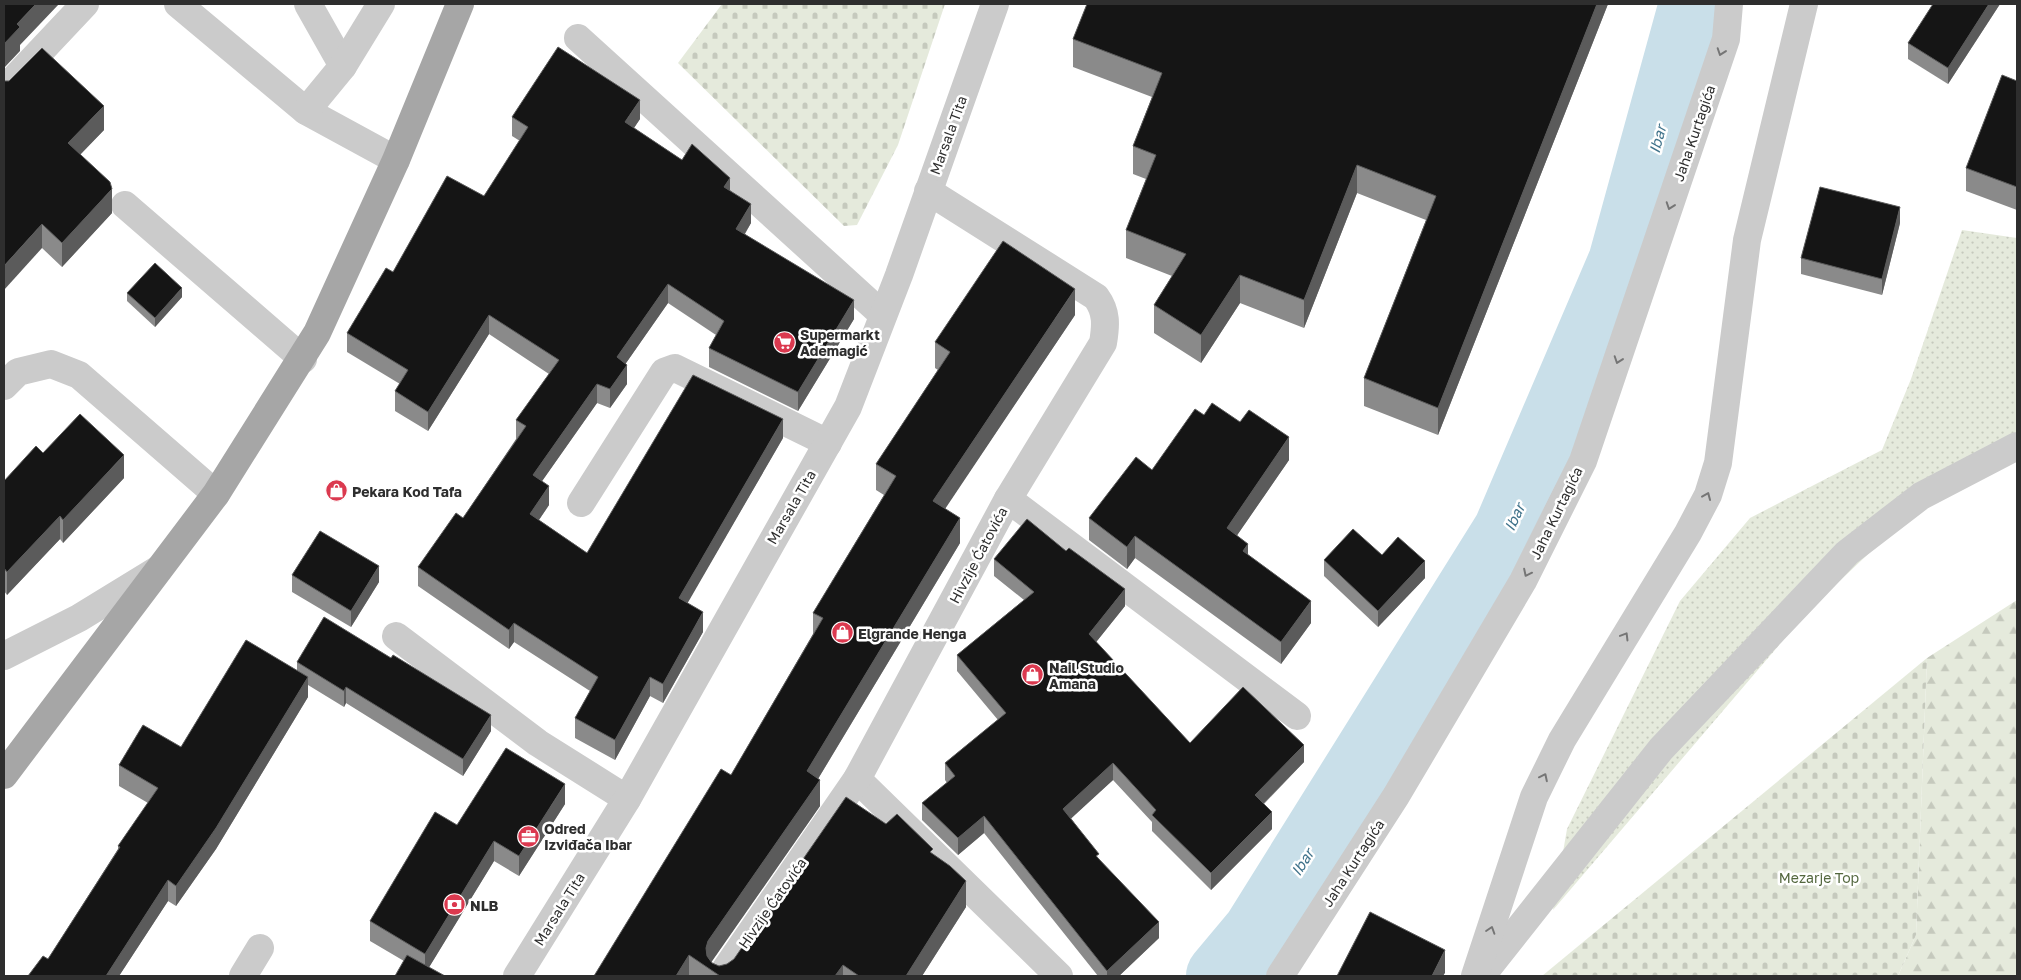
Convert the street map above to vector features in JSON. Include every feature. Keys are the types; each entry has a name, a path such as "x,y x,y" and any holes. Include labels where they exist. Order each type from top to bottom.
{"main road":[{"path":"5,775 216,494 303,359 318,333 396,160 460,4"}],"street":[{"path":"4,90 85,4"},
{"path":"178,4 306,111 396,160"},
{"path":"308,4 343,66"},
{"path":"306,111 343,66 381,4"},
{"name":"Marsala Tita","path":"517,976 627,800 848,407 995,4"},
{"name":"Jaha Kurtagića","path":"1280,976 1396,796 1523,581 1582,461 1726,39 1729,4"},
{"path":"1476,976 1538,788 1562,740 1688,534 1708,495 1718,463 1746,240 1804,4"},
{"path":"578,38 883,315"},
{"name":"Hivzije Ćatovića","path":"721,976 857,779 1008,499 1103,343 1106,324 1102,306 1096,297 928,191"},
{"path":"125,204 303,359"},
{"path":"4,386 18,372 51,364 79,375 216,494"},
{"path":"581,504 664,372 675,368 828,443"},
{"path":"1482,976 1661,749 1847,553 1921,496 2017,446"},
{"path":"1008,499 1297,716"},
{"path":"4,656 79,618 162,567"},
{"path":"396,636 538,742 627,800"},
{"path":"857,779 1059,976"},
{"path":"243,976 260,948"}],"green space":[{"path":"722,4 945,4 898,145 857,225 844,226 678,63"},
{"path":"1962,230 2017,238 2017,446 1902,522 1809,610 1553,910 1567,829 1680,601 1750,518 1882,450 1911,379"},
{"path":"2017,600 2017,976 1898,976 1916,935 1927,658"},
{"name":"Mezarje Top","path":"1927,658 1916,935 1898,976 1542,976"}],"building":[{"path":"4,4 36,4 17,24 20,27 4,44"},
{"path":"1087,4 1597,4 1438,408 1364,378 1436,196 1357,165 1304,300 1240,275 1201,335 1154,305 1186,254 1126,230 1156,155 1133,146 1162,73 1073,39"},
{"path":"1933,4 1989,4 1948,68 1908,43"},
{"path":"558,47 640,100 625,122 682,160 692,144 730,178 724,187 751,204 736,229 854,300 798,392 709,348 724,321 668,284 617,357 627,365 610,389 597,384 533,475 549,486 530,514 587,553 693,375 783,419 679,598 703,612 663,684 650,677 615,740 575,718 598,677 514,623 509,630 418,567 456,513 463,518 526,426 516,420 559,360 489,315 428,412 395,391 408,370 347,333 386,268 393,272 447,176 484,196 528,127 512,117"},
{"path":"42,48 104,106 68,143 110,182 112,189 62,243 42,224 4,266 4,81 9,81"},
{"path":"2002,75 2017,81 2017,187 1966,168"},
{"path":"1820,187 1900,207 1882,279 1801,258"},
{"path":"1003,241 1075,289 933,501 960,518 807,771 820,780 708,941 706,948 707,956 712,963 719,966 727,964 734,959 846,797 886,824 897,814 933,849 930,852 950,866 966,881 906,976 859,976 843,965 835,976 720,976 689,955 676,976 594,976 721,769 731,775 823,618 813,613 896,476 876,464 950,352 935,342"},
{"path":"155,263 182,288 155,318 127,293"},
{"path":"1212,403 1240,422 1249,410 1289,437 1227,528 1248,544 1243,551 1311,601 1281,642 1135,536 1127,547 1089,518 1136,457 1152,470 1195,409 1204,415"},
{"path":"80,414 124,455 63,520 60,516 7,572 4,568 4,481 36,446 43,453"},
{"path":"1027,519 1066,551 1069,548 1125,589 1089,634 1190,743 1243,687 1304,745 1255,795 1272,812 1211,873 1152,815 1156,810 1113,763 1063,809 1099,854 1096,856 1159,922 1107,971 984,816 958,838 922,803 955,776 945,763 1006,713 957,655 1034,592 994,559"},
{"path":"1353,529 1382,555 1398,537 1425,561 1378,611 1324,560"},
{"path":"320,531 379,566 351,611 292,575"},
{"path":"324,617 391,658 393,655 491,715 463,759 346,687 344,691 297,662"},
{"path":"246,640 308,677 216,828 176,886 168,880 106,976 28,976 43,956 48,959 120,847 118,846 158,788 119,765 143,725 181,747"},
{"path":"506,748 565,784 519,856 494,841 425,954 370,921 435,812 457,825"},
{"path":"1370,912 1445,950 1432,976 1337,976"},
{"path":"407,955 445,976 395,976"}],"waterway":[{"name":"Ibar","path":"1221,976 1257,933 1508,531 1623,262 1694,4"}],"place":[{"name":"Supermarkt Ademagić","path":"784,342"},
{"name":"Pekara Kod Tafa","path":"336,491"},
{"name":"Elgrande Henga","path":"842,633"},
{"name":"Nail Studio Amana","path":"1033,675"},
{"name":"Odred Izviđača Ibar","path":"528,836"},
{"name":"NLB","path":"454,905"}]}
